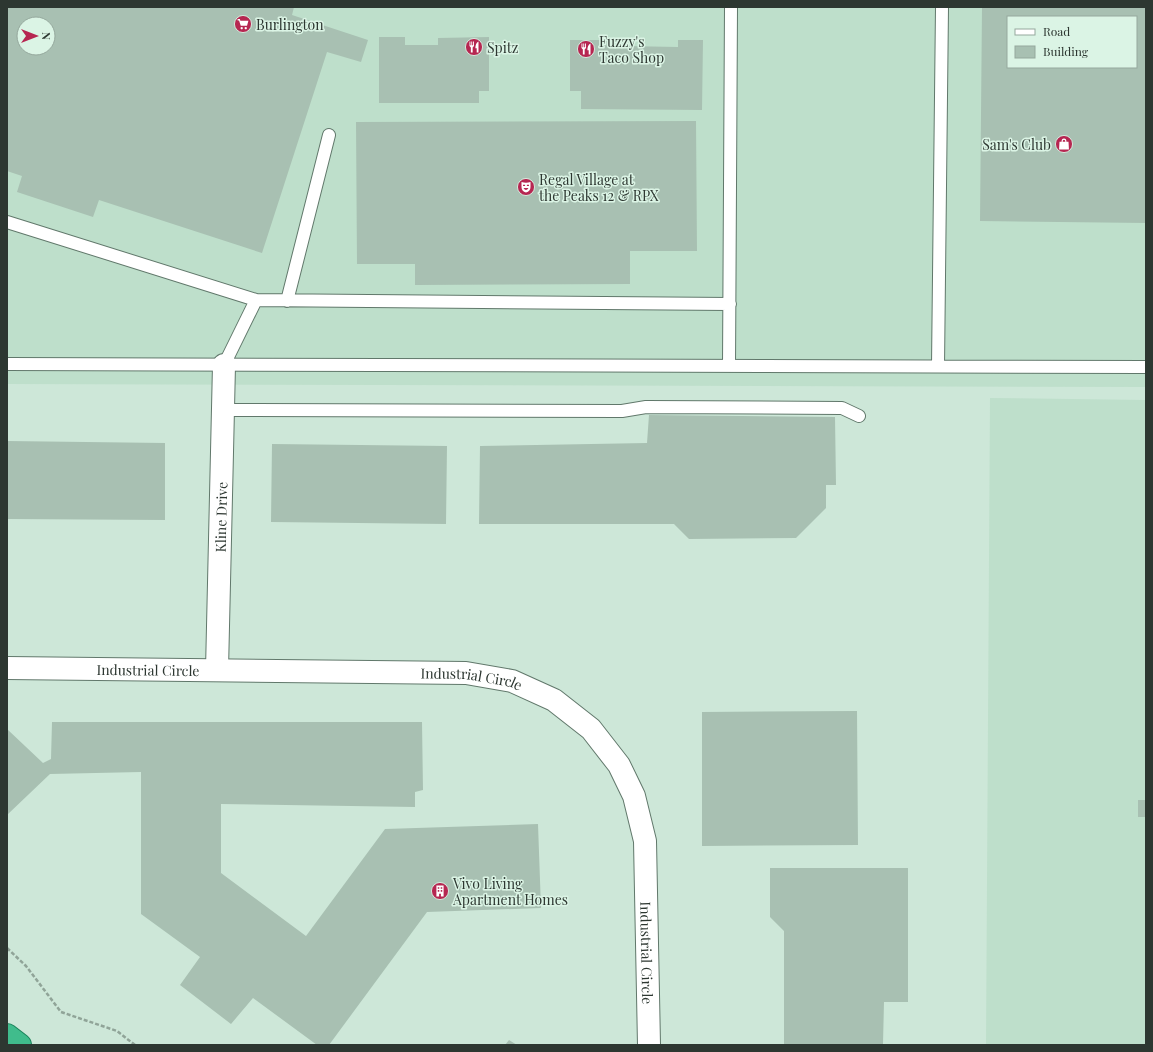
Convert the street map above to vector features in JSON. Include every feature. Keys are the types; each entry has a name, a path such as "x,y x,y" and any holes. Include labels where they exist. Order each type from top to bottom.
{"highway":[{"path":"7,1035 20,1045"}],"street":[{"name":"Kline Drive","path":"217,670 224,365"},
{"name":"Industrial Circle","path":"7,668 466,673 512,681 554,700 591,728 619,765 634,796 645,841 649,1045"}],"lane":[{"path":"729,366 731,7"},
{"path":"938,366 942,7"},
{"path":"287,301 330,135"},
{"path":"7,222 256,300 730,304"},
{"path":"224,365 256,300"},
{"path":"7,364 1146,366"},
{"path":"223,410 622,410 646,407 842,408 860,416"}],"path":[{"path":"7,948 26,966 61,1012 117,1031 135,1045"}],"shaded area":[{"path":"7,7 1146,7 1146,387 7,384"},
{"path":"990,398 1146,400 1146,1045 986,1045"}],"building":[{"path":"7,7 294,7 292,15 368,40 361,62 327,52 262,253 99,200 93,217 17,192 22,176 7,171"},
{"name":"Sam's Club","path":"982,7 1146,7 1146,223 980,221"},
{"path":"379,37 405,37 405,45 438,45 438,38 489,37 489,91 479,91 479,103 379,103"},
{"path":"570,40 625,40 625,46 678,47 678,40 703,40 702,110 581,109 581,91 570,91"},
{"name":"Regal Village at the Peaks 12 & RPX","path":"696,121 697,251 630,251 630,284 415,285 415,264 357,264 356,122"},
{"path":"649,415 835,417 836,485 826,485 826,508 796,538 689,539 674,524 479,524 480,446 647,443"},
{"path":"7,441 165,443 165,520 7,519"},
{"path":"272,444 447,446 446,524 271,522"},
{"path":"857,711 858,845 702,846 702,712"},
{"name":"Vivo Living Apartment Homes","path":"52,722 422,722 423,790 415,792 415,807 221,804 221,873 306,936 385,829 538,824 541,908 427,912 329,1045 317,1045 253,998 231,1024 180,985 200,957 141,914 141,772 50,774 7,815 7,729 43,763 51,759"},
{"path":"1138,800 1146,800 1146,817 1138,817"},
{"path":"770,868 908,868 908,1002 884,1002 883,1044 784,1044 784,931 770,917"},
{"path":"509,1040 517,1045 505,1045"}],"place":[{"name":"Burlington","path":"243,24"},
{"name":"Spitz","path":"474,47"},
{"name":"Fuzzy's Taco Shop","path":"586,49"},
{"name":"Sam's Club","path":"1064,144"},
{"name":"Regal Village at the Peaks 12 & RPX","path":"526,187"},
{"name":"Vivo Living Apartment Homes","path":"440,891"}]}
